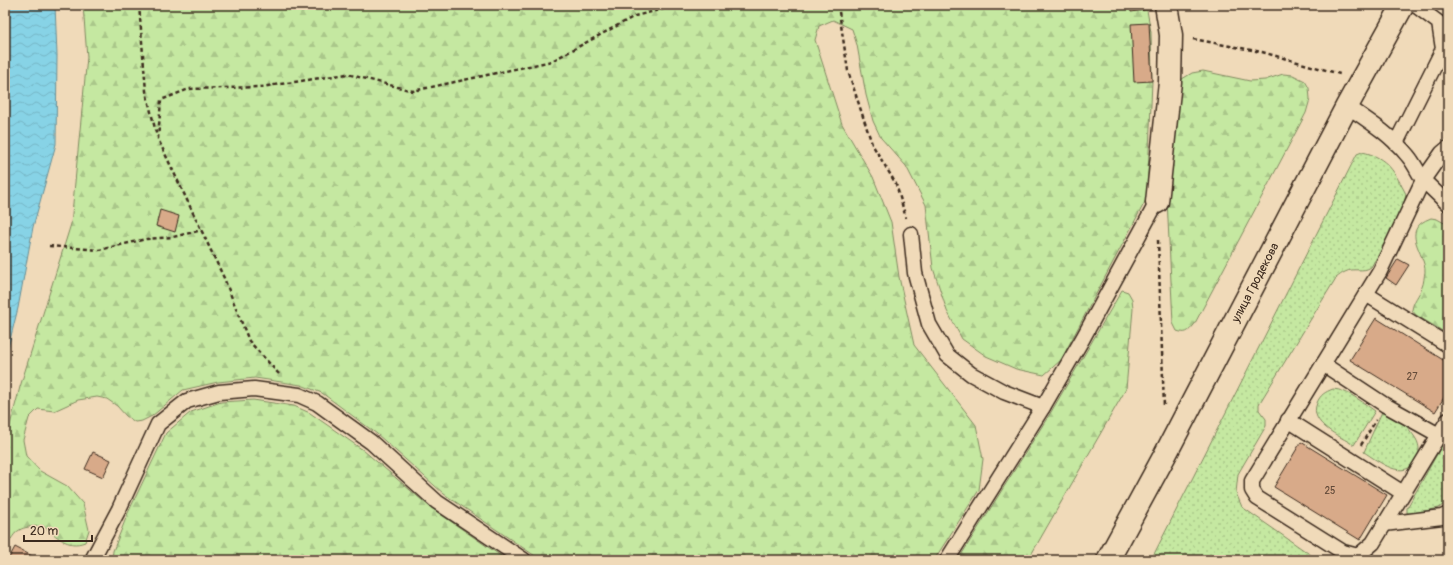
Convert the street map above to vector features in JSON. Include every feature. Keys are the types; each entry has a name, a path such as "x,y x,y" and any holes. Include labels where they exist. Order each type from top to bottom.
{"main road":[{"path":"1157,202 1170,82 1171,35 1166,5"},
{"name":"улица Гродекова","path":"1108,560 1166,455 1347,106 1403,5"}],"lane":[{"path":"1396,143 1443,49 1439,23 1415,5"},
{"path":"1347,106 1379,127 1396,143 1409,157 1423,180 1448,204"},
{"path":"1448,148 1442,153 1423,180 1380,271 1252,481 1252,490 1257,498 1343,552 1359,558 1373,543 1448,420"},
{"path":"947,560 1043,407 1157,202"},
{"path":"911,234 915,273 929,324 947,355 971,374 1004,392 1043,407"},
{"path":"1366,294 1448,345"},
{"path":"1322,364 1385,405 1439,435"},
{"path":"92,560 119,509 158,424 187,401 219,392 254,389 299,395 317,403 371,442 438,502 524,560"},
{"path":"1288,420 1403,493"},
{"path":"1384,524 1442,517 1448,514"}],"path":[{"path":"139,5 146,91 158,139 224,278 249,341 299,395"},
{"path":"158,139 161,100 189,89 261,87 347,74 413,91 552,61 635,16 679,5"},
{"path":"838,5 848,71 872,144 896,184 911,234"},
{"path":"987,5 1001,8 1003,5"},
{"path":"1171,35 1262,52 1362,80"},
{"path":"1157,202 1164,407"},
{"path":"49,246 100,250 146,239 173,237 202,230"},
{"path":"1351,461 1385,405"}],"green space":[{"path":"83,5 1146,5 1151,32 1152,81 1147,198 1061,360 1044,375 1016,369 986,356 962,339 947,311 933,268 926,205 906,166 881,138 873,121 866,95 857,45 852,29 833,20 819,26 815,40 842,124 873,177 891,222 899,277 914,345 976,425 983,459 979,490 934,560 541,560 444,494 377,434 322,393 301,385 255,378 218,382 183,390 152,416 142,421 135,422 107,399 97,397 78,400 54,411 38,409 29,418 23,440 26,456 40,471 67,486 83,504 89,530 85,542 73,544 62,540 43,526 24,528 16,533 5,549 5,444 20,387 71,224 87,57"},
{"path":"1203,71 1250,81 1265,80 1283,74 1293,75 1305,81 1309,88 1310,99 1306,113 1194,325 1188,331 1183,332 1177,331 1173,323 1167,199 1179,90 1182,79 1192,73"},
{"path":"1362,152 1371,154 1384,162 1390,167 1398,179 1406,194 1401,218 1371,267 1365,270 1348,271 1336,278 1259,404 1259,410 1266,419 1266,426 1238,474 1236,493 1242,507 1318,560 1151,560 1357,154"},
{"path":"1431,218 1437,219 1448,225 1447,332 1444,332 1416,315 1412,310 1423,285 1425,272 1416,242 1416,229 1421,223"},
{"path":"1122,290 1128,292 1132,299 1133,309 1126,389 1028,560 958,560 1051,412"},
{"path":"1333,389 1349,394 1375,411 1354,445 1327,428 1317,417 1315,410 1318,400 1323,394"},
{"path":"253,400 294,406 310,413 363,450 430,507 507,560 112,560 113,551 128,513 166,433 191,412 221,402"},
{"path":"1385,405 1409,430 1416,439 1419,447 1417,457 1411,466 1405,469 1398,470 1391,468 1364,452"},
{"path":"1448,437 1448,501 1439,508 1411,514 1407,513 1407,508 1446,438"}],"water":[{"path":"5,5 55,5 57,55 56,144 33,227 18,308 5,360"}],"building":[{"path":"1130,5 1151,5 1152,9 1131,12"},
{"path":"1149,23 1152,81 1134,82 1131,24"},
{"path":"160,210 179,216 175,232 156,226"},
{"path":"1398,259 1409,265 1396,285 1386,278"},
{"path":"1376,318 1448,363 1448,391 1435,412 1350,360"},
{"path":"1301,442 1387,495 1360,540 1274,487"},
{"path":"93,452 111,460 103,477 85,469"},
{"path":"15,547 32,556 30,560 8,560"}]}
